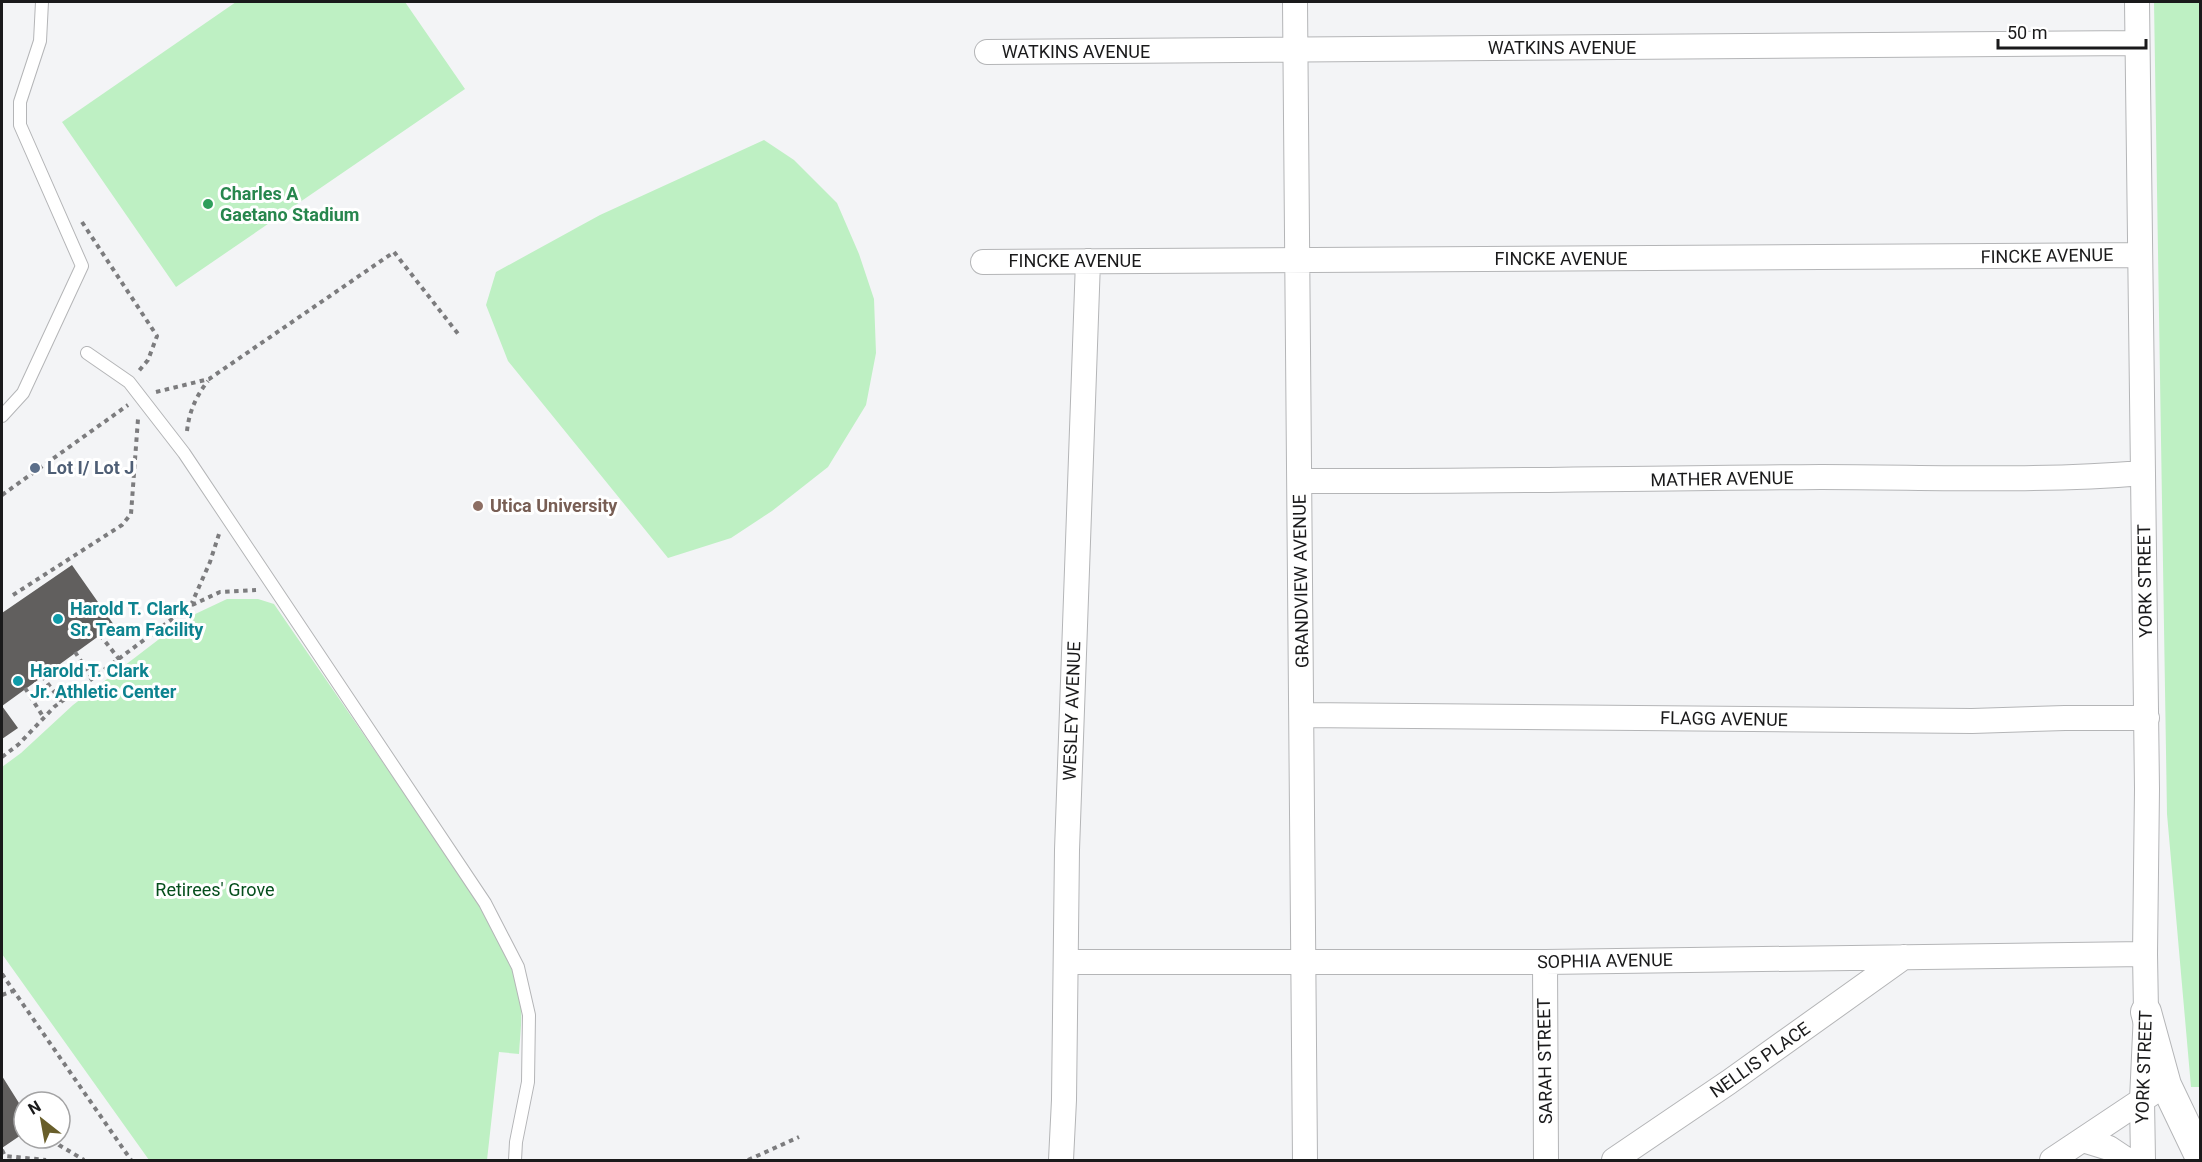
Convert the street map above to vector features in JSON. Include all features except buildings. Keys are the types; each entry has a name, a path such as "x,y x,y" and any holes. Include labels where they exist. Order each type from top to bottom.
{"street":[{"name":"GRANDVIEW AVENUE","path":"1295,2 1305,1161"},
{"name":"YORK STREET","path":"2137,2 2147,718 2146,1012"},
{"name":"WATKINS AVENUE","path":"987,52 2137,43"},
{"name":"FINCKE AVENUE","path":"983,262 2139,255"},
{"name":"WESLEY AVENUE","path":"1061,1161 1067,850 1088,261"},
{"name":"MATHER AVENUE","path":"1300,481 1502,482 1821,477 2082,478 2143,473"},
{"name":"FLAGG AVENUE","path":"1302,715 1972,721 2065,717 2147,718"},
{"name":"SOPHIA AVENUE","path":"1066,963 1545,962 2145,954"},
{"name":"NELLIS PLACE","path":"1614,1161 1904,957"},
{"name":"SARAH STREET","path":"1545,962 1546,1161"},
{"path":"2146,1012 2154,1092 2200,1156"},
{"name":"YORK STREET","path":"2143,1161 2154,1092"},
{"path":"2052,1161 2154,1092"},
{"path":"2083,1140 2109,1148 2127,1161"}],"lane":[{"path":"2,416 23,393 82,266 20,125 20,102 40,41 42,2"},
{"path":"87,353 129,382 184,453 485,903 518,967 529,1015 528,1082 514,1161"}],"path":[{"path":"79,218 158,336 148,360 129,382"},
{"path":"184,453 188,418 198,393 209,379 394,252 459,335"},
{"path":"2,495 140,396 209,379"},
{"path":"13,595 122,525 131,514 140,396"},
{"path":"191,605 210,562 221,528 221,508"},
{"path":"2,757 20,744 62,702 191,605 220,592 251,589 280,597"},
{"path":"100,634 119,659"},
{"path":"75,652 93,679"},
{"path":"42,676 62,702"},
{"path":"25,688 44,718"},
{"path":"2,974 131,1161"},
{"path":"2,995 13,991"},
{"path":"748,1161 799,1137"},
{"path":"2,1150 6,1158 46,1161"},
{"path":"67,1150 84,1161"},
{"path":"122,1161 126,1154"}],"green space":[{"name":"Charles A Gaetano Stadium","path":"236,2 405,2 465,89 176,287 62,122"},
{"path":"2154,2 2200,2 2200,1087 2191,1087 2167,814"},
{"path":"764,140 794,160 837,203 859,254 874,299 876,353 866,405 828,467 772,511 731,538 668,558 508,361 486,305 496,272 600,215"},
{"name":"Retirees' Grove","path":"227,599 258,599 274,604 463,879 505,951 520,997 519,1054 499,1052 487,1160 149,1160 2,954 2,767 21,753 73,705 171,630 191,616"}],"place":[{"name":"Charles A Gaetano Stadium","path":"208,204"},
{"name":"Lot I/ Lot J","path":"35,468"},
{"name":"Utica University","path":"478,506"},
{"name":"Harold T. Clark, Sr. Team Facility","path":"58,619"},
{"name":"Harold T. Clark Jr. Athletic Center","path":"18,681"}]}
